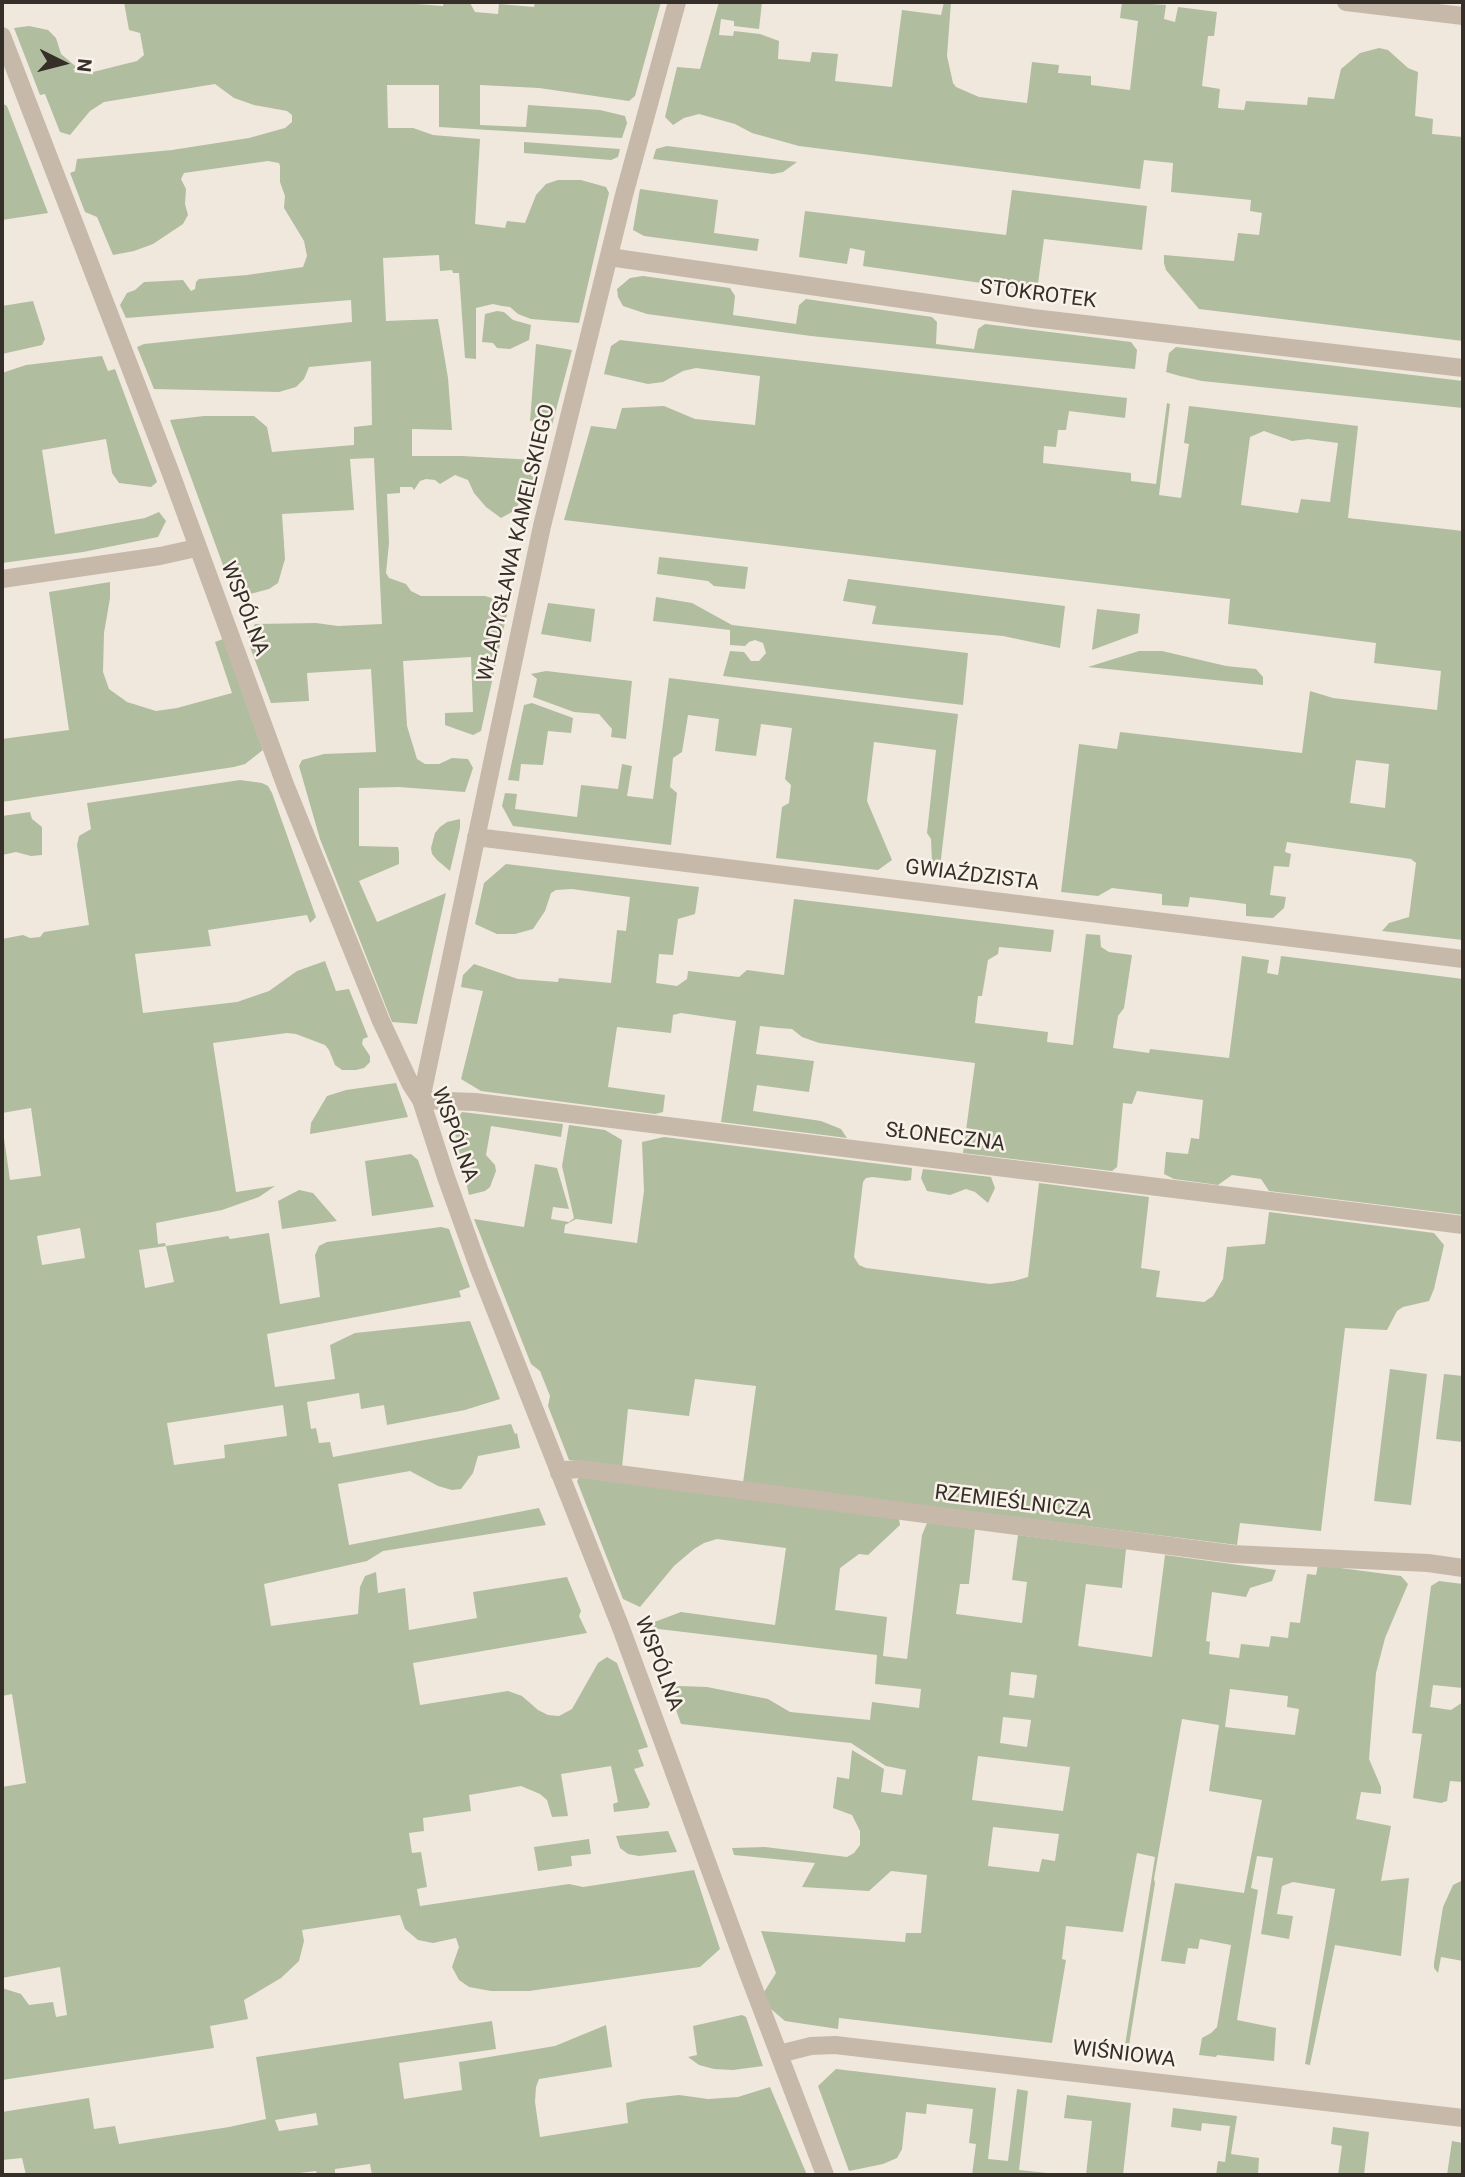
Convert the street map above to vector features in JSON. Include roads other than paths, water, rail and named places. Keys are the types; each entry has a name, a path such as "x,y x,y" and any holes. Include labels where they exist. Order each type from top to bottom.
{"street":[{"name":"WŁADYSŁAWA KAMELSKIEGO","path":"421,1100 542,526 609,257 677,2"},
{"path":"1346,2 1463,16"},
{"name":"WSPÓLNA","path":"2,36 170,471 196,548 320,875 381,1021 410,1083 421,1100 479,1269 621,1628 825,2175"},
{"name":"STOKROTEK","path":"609,257 1033,318 1463,368"},
{"path":"2,579 160,556 196,548"},
{"name":"GWIAŹDZISTA","path":"476,837 1463,959"},
{"name":"SŁONECZNA","path":"421,1100 475,1102 1463,1225"},
{"name":"RZEMIEŚLNICZA","path":"559,1473 580,1469 1232,1554 1428,1563 1463,1568"},
{"name":"WIŚNIOWA","path":"779,2054 811,2046 835,2045 1463,2118"}]}
